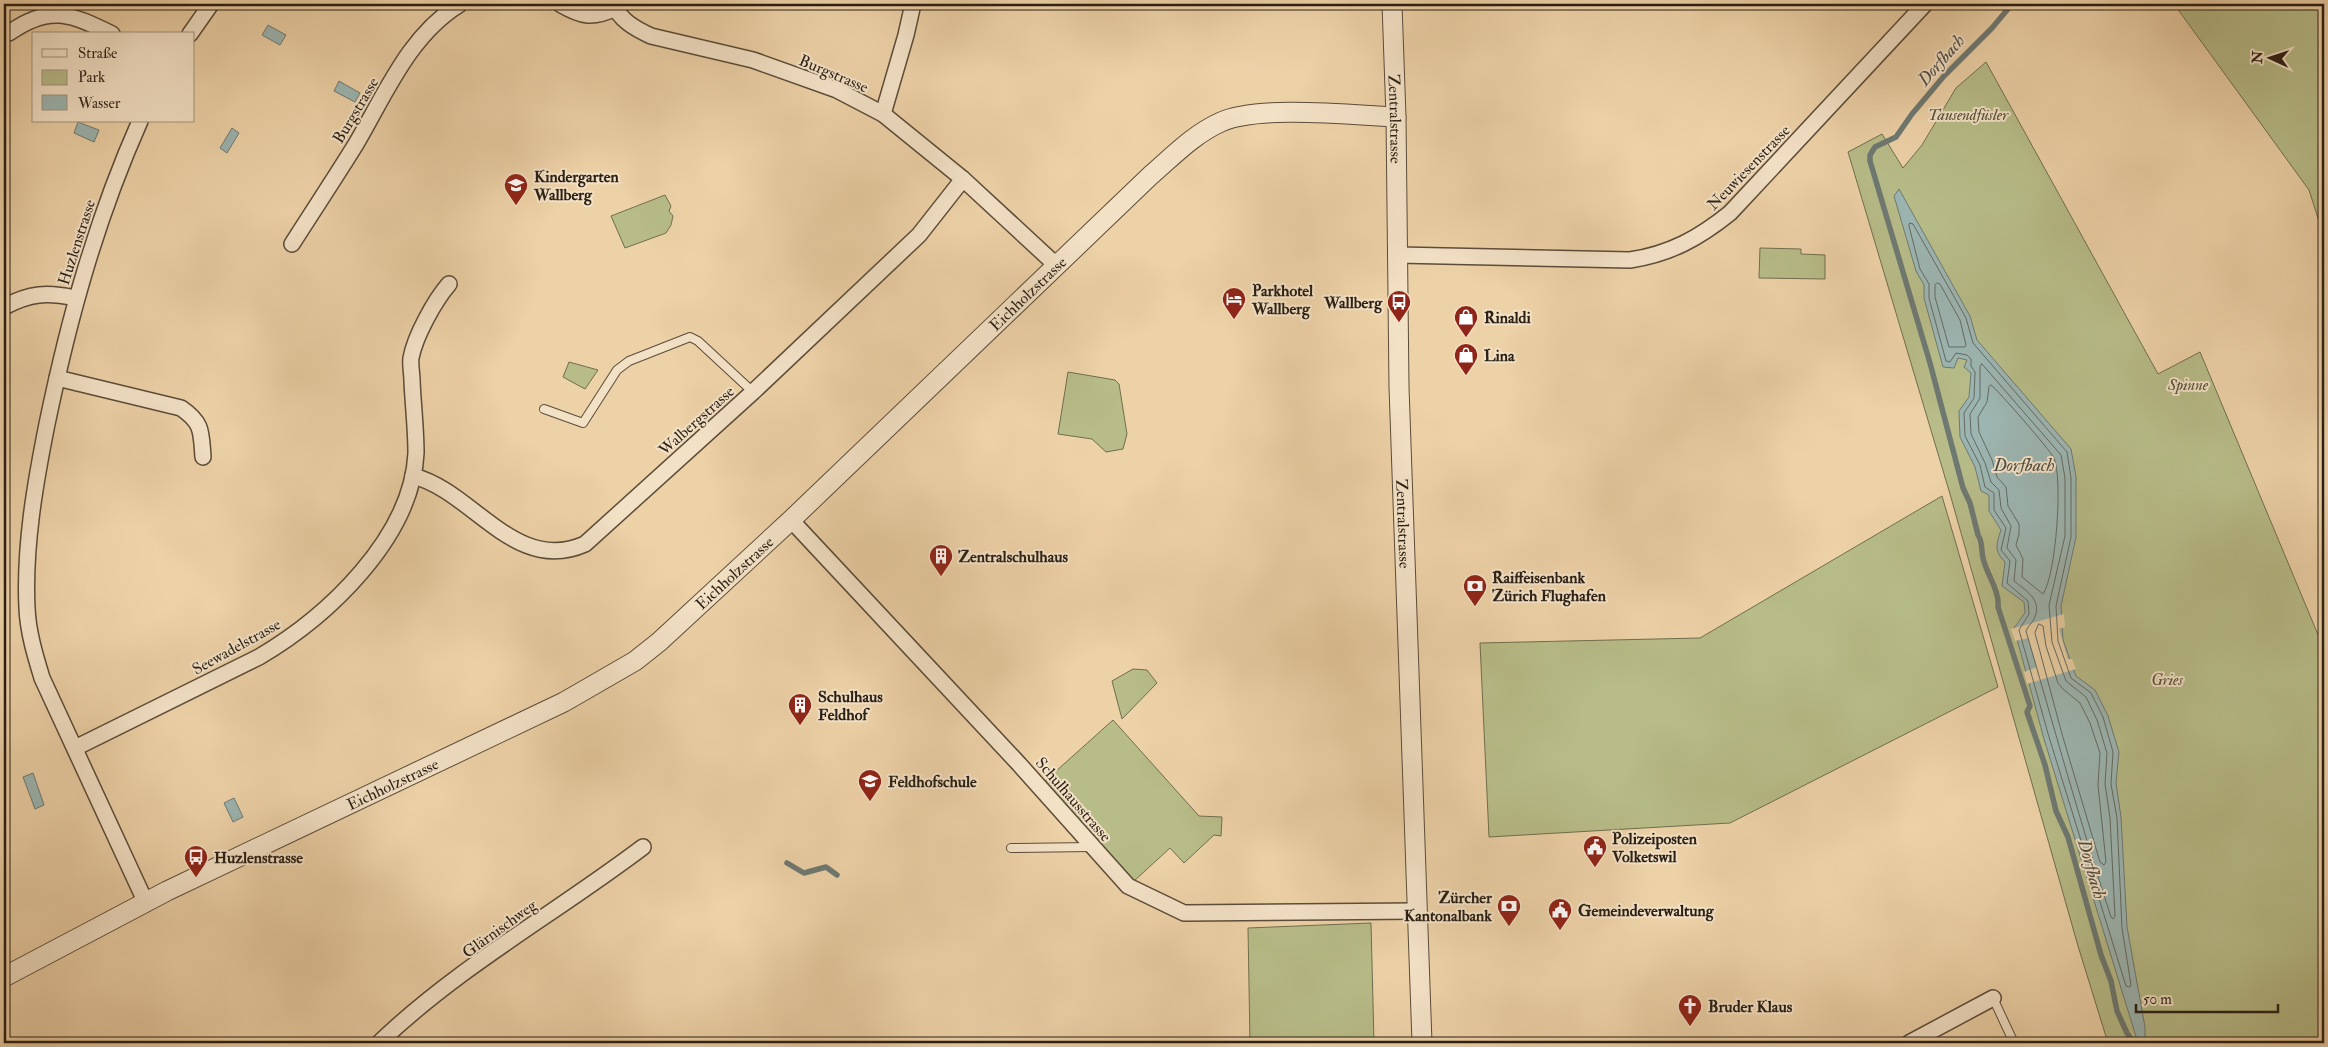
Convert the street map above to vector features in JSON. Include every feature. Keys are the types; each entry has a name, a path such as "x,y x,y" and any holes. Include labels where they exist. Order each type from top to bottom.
{"street":[{"path":"191,32 211,4"},
{"name":"Burgstrasse","path":"292,244 418,40 432,23 460,4"},
{"name":"Burgstrasse","path":"560,4 580,15 590,16 602,14 615,6 625,20 651,36 753,60 836,90 883,114 963,179 1056,265"},
{"path":"883,114 913,4"},
{"name":"Zentralstrasse","path":"1392,4 1396,117 1399,387 1422,1043"},
{"name":"Neuwiesenstrasse","path":"1398,255 1630,260 1659,255 1689,242 1730,213 1925,4"},
{"path":"9,32 42,15 80,10 109,32"},
{"name":"Eichholzstrasse","path":"4,977 167,891 564,702 635,661 659,642 791,520 1056,265 1182,148 1211,127 1223,121 1247,115 1396,117"},
{"name":"Huzlenstrasse","path":"140,122 105,208 75,298 40,458 28,548 27,610 32,646 42,678 146,903"},
{"name":"Walbergstrasse","path":"413,476 426,479 450,494 521,544 554,552 570,551 585,544 753,392 919,235 963,179"},
{"name":"Seewadelstrasse","path":"75,748 260,658 308,624 338,597 367,564 388,534 404,502 413,476 416,453 411,359 418,338 449,284"},
{"path":"4,307 21,298 41,294 75,298"},
{"path":"57,378 181,408 194,417 201,431 203,457"},
{"name":"Schulhausstrasse","path":"791,520 1019,764 1128,886 1184,913 1418,911"},
{"name":"Glärnischweg","path":"379,1043 420,1007 519,932 579,894 643,847"},
{"path":"1909,1043 1992,998"}],"lane":[{"path":"544,409 583,423 617,370 629,361 690,337 698,341 753,392"},
{"path":"1011,848 1092,847"},
{"path":"1992,998 2014,1043"}],"green space":[{"path":"2174,4 2324,4 2324,237 2309,190"},
{"name":"Gries","path":"1986,62 2158,374 2200,352 2324,649 2324,1043 2108,1043 2078,946 1950,494 1848,152 1882,134 1903,168 1922,145 1956,88"},
{"path":"665,195 671,206 669,211 673,216 671,225 666,233 625,248 611,216"},
{"path":"1760,248 1801,249 1801,254 1825,255 1825,279 1759,278"},
{"path":"569,362 598,370 585,389 563,377"},
{"path":"1068,372 1115,380 1119,384 1127,434 1123,449 1106,452 1092,439 1058,434"},
{"path":"1942,496 1998,687 1730,823 1489,837 1480,643 1700,638"},
{"path":"1133,669 1147,670 1157,683 1122,719 1112,681"},
{"path":"1113,720 1199,816 1222,817 1221,836 1214,835 1184,863 1170,848 1134,881 1045,781"},
{"path":"1371,923 1374,1043 1250,1043 1248,928"}],"water":[{"path":"268,25 286,35 280,45 262,35"},
{"path":"339,81 360,93 355,102 334,91"},
{"path":"78,122 99,130 94,142 74,133"},
{"path":"232,128 239,133 227,153 220,148"},
{"name":"Dorfbach","path":"1899,189 1970,316 1977,340 2071,449 2076,477 2076,537 2061,606 2063,640 2076,676 2095,690 2108,716 2119,752 2116,783 2121,817 2127,927 2145,1027 2145,1043 2138,1043 2044,739 2014,628 2025,613 2024,602 2002,586 2005,562 1997,548 2001,530 1989,511 1989,495 1981,491 1975,467 1960,437 1959,411 1969,397 1971,373 1964,367 1967,360 1958,358 1954,368 1943,367 1924,298 1924,285 1916,271 1894,196"},
{"path":"33,773 44,805 35,809 23,777"},
{"path":"234,798 243,817 233,822 224,803"}],"pier":[{"path":"2064,614 2065,627 2059,629 2068,659 2072,659 2076,669 2027,684 2024,672 2037,667 2028,638 2015,641 2011,629"}],"waterway":[{"name":"Dorfbach","path":"2012,4 1992,28 1944,76 1912,114 1896,137 1875,147 1870,155 1870,161 1930,363 1963,488 1970,503 1981,540 1982,555 1995,588 1998,607 2030,706 2027,712 2045,765 2056,811 2068,837 2101,955 2111,981 2117,1011 2134,1043"},
{"path":"787,863 804,873 826,867 837,875"}],"place":[{"name":"Kindergarten Wallberg","path":"516,206"},
{"name":"Parkhotel Wallberg","path":"1234,320"},
{"name":"Wallberg","path":"1399,323"},
{"name":"Rinaldi","path":"1466,338"},
{"name":"Lina","path":"1466,376"},
{"name":"Zentralschulhaus","path":"941,577"},
{"name":"Raiffeisenbank Zürich Flughafen","path":"1475,607"},
{"name":"Schulhaus Feldhof","path":"800,726"},
{"name":"Feldhofschule","path":"870,802"},
{"name":"Polizeiposten Volketswil","path":"1595,868"},
{"name":"Huzlenstrasse","path":"196,878"},
{"name":"Zürcher Kantonalbank","path":"1509,927"},
{"name":"Gemeindeverwaltung","path":"1560,931"},
{"name":"Bruder Klaus","path":"1690,1027"}],"park label":[{"name":"Tausendfüsler","path":"1968,114"},
{"name":"Spinne","path":"2188,384"}]}
